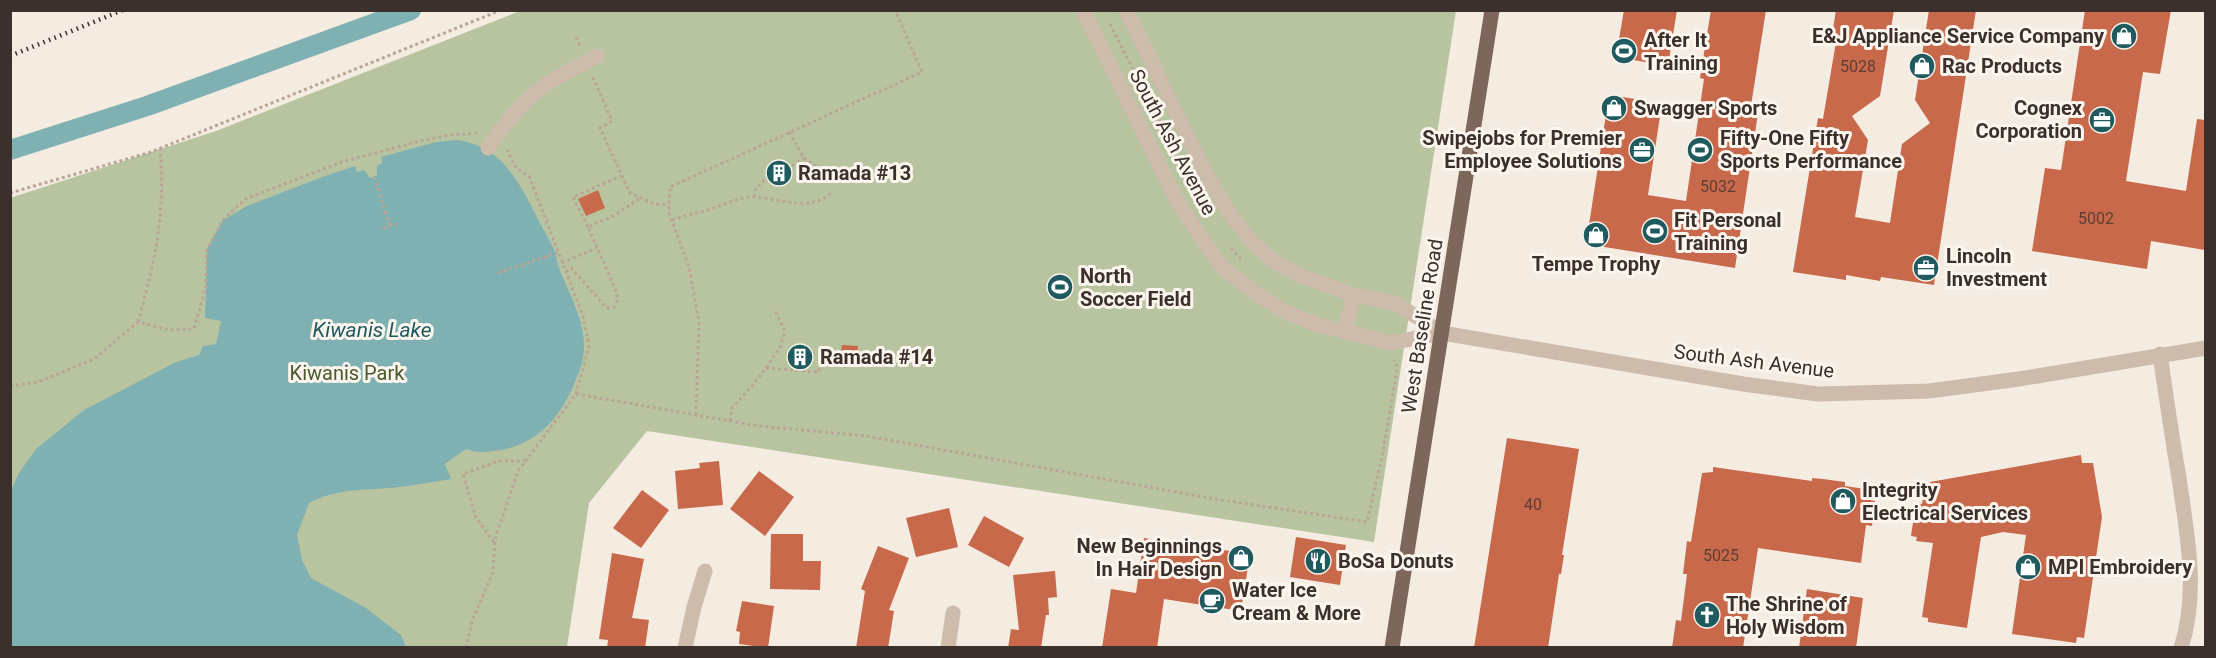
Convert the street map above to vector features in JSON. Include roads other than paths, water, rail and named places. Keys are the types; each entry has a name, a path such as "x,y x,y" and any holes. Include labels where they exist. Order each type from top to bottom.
{"main road":[{"name":"West Baseline Road","path":"1392,648 1492,10"}],"street":[{"name":"South Ash Avenue","path":"1083,10 1173,194 1222,267 1283,311 1316,324 1391,343 1442,333 1743,384 1818,394 1929,391 2073,371 2160,354 2205,348"},
{"name":"South Ash Avenue","path":"1126,10 1206,174 1229,212 1251,240 1272,260 1301,276 1354,295 1395,303 1442,333"},
{"path":"492,144 501,128 528,98 554,79 592,59"},
{"path":"1344,332 1354,295"},
{"path":"2160,354 2189,546 2191,582 2187,628 2181,648"},
{"path":"685,648 705,571"},
{"path":"948,648 953,613"}],"water":[{"name":"Kiwanis Lake","path":"457,140 474,144 499,159 518,182 555,252 559,269 579,318 584,352 579,373 563,406 547,426 527,441 501,450 480,452 466,449 445,464 451,479 339,493 309,503 297,535 302,560 311,578 366,608 401,635 406,647 11,648 10,493 19,473 36,449 84,410 176,362 199,355 203,346 216,344 221,321 205,318 207,249 223,220 247,206 322,177 355,166 357,172 364,170 370,178 377,175 377,166 382,163 381,157 436,142"}],"waterway":[{"path":"10,150 147,106 411,10"}],"railway":[{"path":"10,56 123,10"}],"place":[{"name":"E&J Appliance Service Company","path":"2124,36"},
{"name":"After It Training","path":"1624,51"},
{"name":"Rac Products","path":"1922,66"},
{"name":"Swagger Sports","path":"1614,108"},
{"name":"Cognex Corporation","path":"2102,120"},
{"name":"Swipejobs for Premier Employee Solutions","path":"1642,150"},
{"name":"Fifty-One Fifty Sports Performance","path":"1700,150"},
{"name":"Ramada #13","path":"779,173"},
{"name":"Fit Personal Training","path":"1655,231"},
{"name":"Tempe Trophy","path":"1596,235"},
{"name":"Lincoln Investment","path":"1926,268"},
{"name":"North Soccer Field","path":"1060,287"},
{"name":"Ramada #14","path":"800,357"},
{"name":"Integrity Electrical Services","path":"1843,501"},
{"name":"New Beginnings In Hair Design","path":"1241,558"},
{"name":"BoSa Donuts","path":"1318,561"},
{"name":"MPI Embroidery","path":"2028,567"},
{"name":"Water Ice Cream & More","path":"1212,601"},
{"name":"The Shrine of Holy Wisdom","path":"1707,615"}],"park label":[{"name":"Kiwanis Park","path":"347,373"}]}
